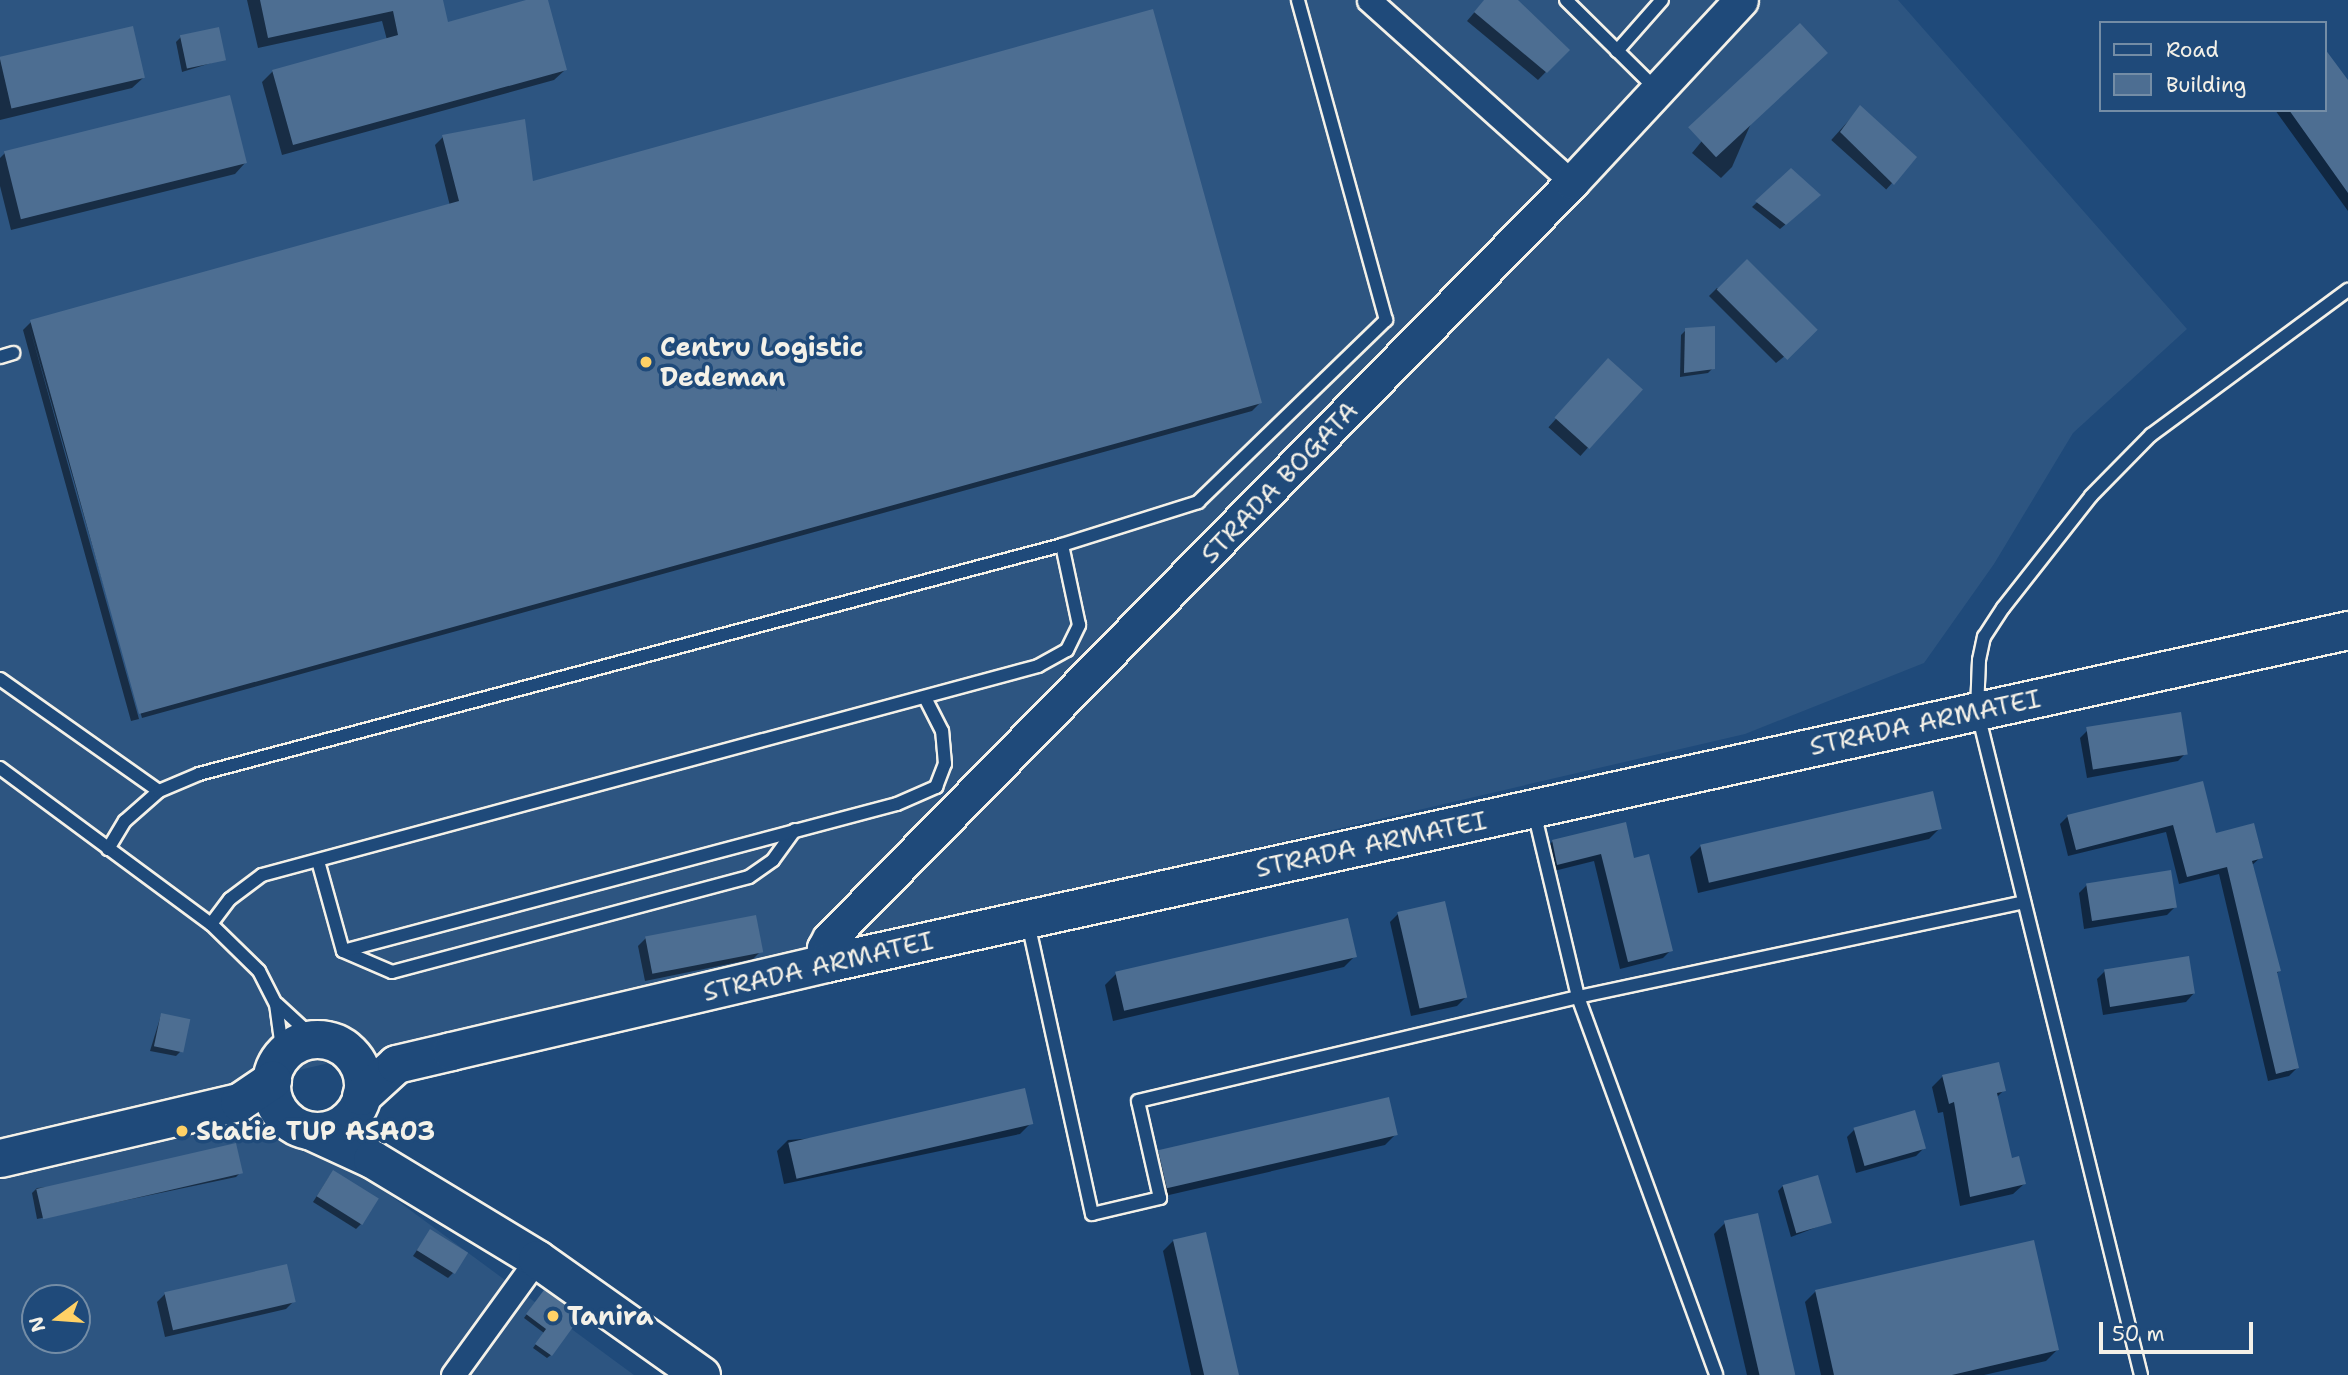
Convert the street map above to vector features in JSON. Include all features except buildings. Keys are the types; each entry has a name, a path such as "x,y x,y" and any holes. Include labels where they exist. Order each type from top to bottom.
{"main road":[{"name":"STRADA BOGATA","path":"826,963 824,948 829,939 1572,182 1741,0"},
{"name":"STRADA ARMATEI","path":"349,1053 396,1064 826,963 2348,630"},
{"path":"0,1158 239,1102 278,1082 301,1042 315,1039 330,1041 349,1053 361,1072 357,1105 362,1153"},
{"path":"311,1131 340,1125 396,1064"},
{"path":"278,1082 296,1126 362,1153 537,1259 701,1375"}],"street":[{"path":"1369,0 1572,182"},
{"path":"453,1375 537,1259"}],"lane":[{"path":"108,849 125,821 159,791 199,774 1062,545 1198,502 1386,320 1298,0"},
{"path":"1566,0 1657,90"},
{"path":"1617,51 1662,0"},
{"path":"2141,1375 1977,710 1984,637 2091,496 2151,435 2348,290"},
{"path":"211,924 230,899 262,875 1038,666 1067,650 1079,625 1062,545"},
{"path":"0,679 159,791"},
{"path":"343,951 897,804 936,788 945,764 942,731 925,697"},
{"path":"0,768 211,924 259,971 276,1004 315,1039"},
{"path":"1533,808 1578,997 1716,1375"},
{"path":"343,951 392,972 440,961 749,877 773,860 795,830"},
{"path":"318,860 343,951"},
{"path":"1027,919 1092,1214 1160,1198 1138,1101 1578,997 2024,902"},
{"path":"276,1004 278,1082"}],"shaded area":[{"path":"0,0 1898,0 2187,329 2073,433 1994,564 1924,663 1745,734 239,1084 634,1375 0,1375"}],"place":[{"name":"Centru Logistic Dedeman","path":"646,362"},
{"name":"Statie TUP ASA03","path":"182,1131"},
{"name":"Tanira","path":"553,1316"}]}
